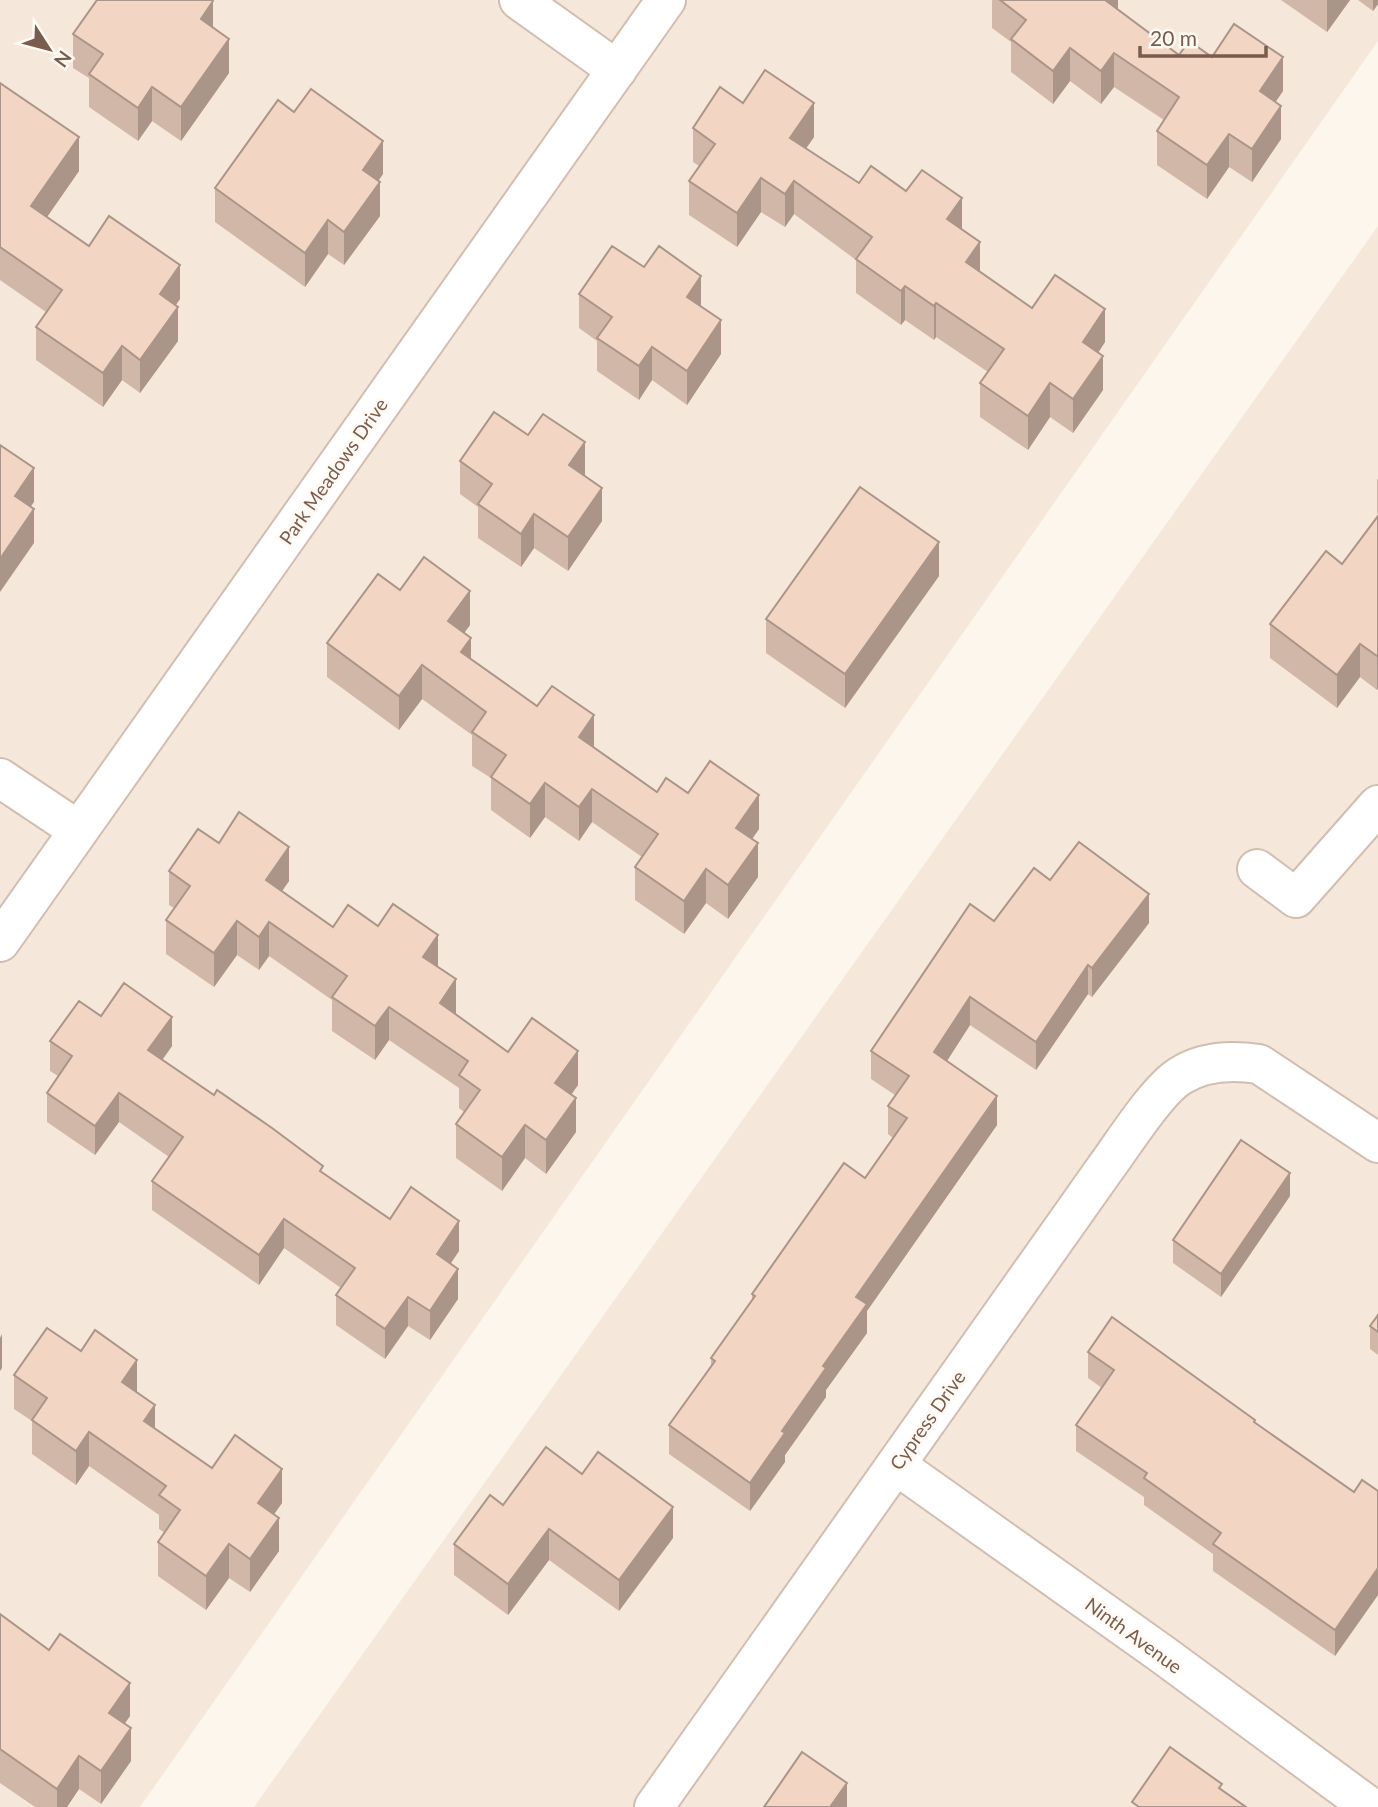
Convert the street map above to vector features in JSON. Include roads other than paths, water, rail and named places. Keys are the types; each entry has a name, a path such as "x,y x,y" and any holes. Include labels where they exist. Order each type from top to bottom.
{"street":[{"path":"519,0 617,70"},
{"name":"Park Meadows Drive","path":"0,942 666,0"},
{"path":"0,778 78,830"},
{"path":"1257,869 1296,898 1378,804"},
{"name":"Cypress Drive","path":"654,1807 1104,1170 1159,1097 1179,1076 1223,1062 1259,1064 1378,1143"},
{"name":"Ninth Avenue","path":"896,1465 1162,1654 1370,1807"}]}
